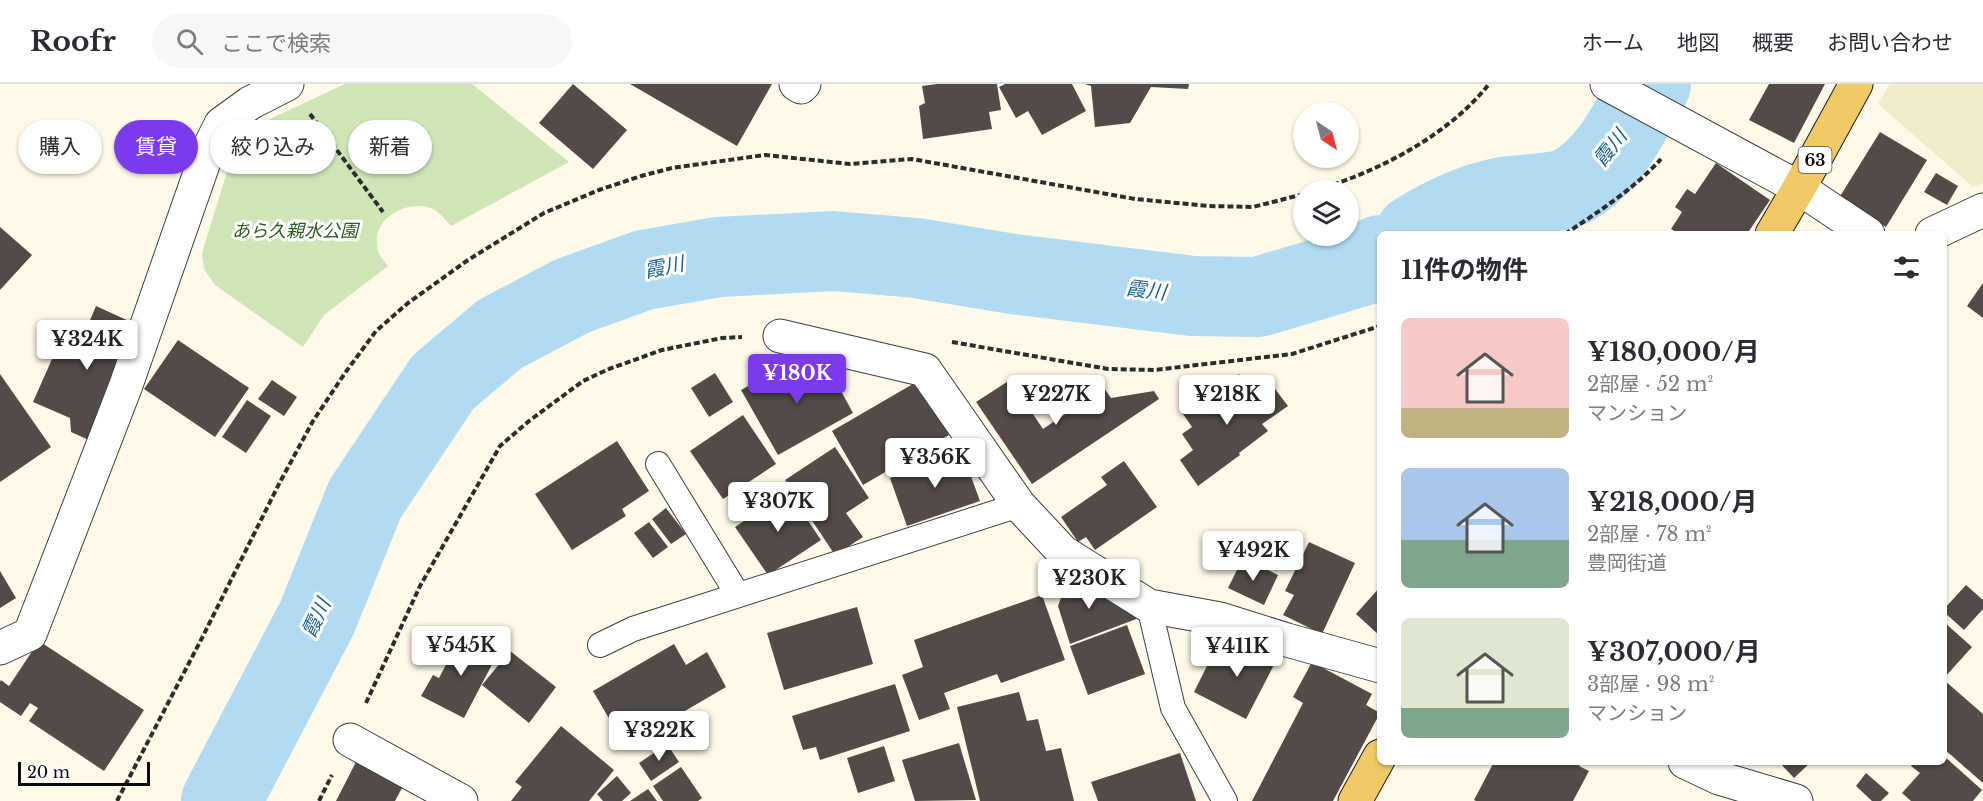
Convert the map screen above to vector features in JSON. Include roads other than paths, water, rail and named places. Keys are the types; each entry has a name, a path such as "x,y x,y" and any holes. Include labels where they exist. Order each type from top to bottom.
{"main road":[{"name":"63","path":"1774,231 1856,84"},
{"path":"1355,801 1377,761"}],"street":[{"path":"0,648 30,634 126,385 208,150 221,124 250,103 287,84"},
{"path":"796,84 801,87 804,84"},
{"path":"1607,84 1799,188 1864,231"},
{"path":"1938,231 1983,210"},
{"path":"780,336 925,370 1019,504 1063,552 1149,606 1220,619 1377,665"},
{"path":"350,740 454,799"},
{"path":"1691,765 1719,778 1796,801"}],"lane":[{"path":"658,464 738,595"},
{"path":"600,645 633,629 1019,504"},
{"path":"1149,606 1173,708 1225,801"}],"waterway":[{"name":"霞川","path":"1420,231 1479,203 1571,187 1585,178 1608,155 1618,142 1651,84"},
{"name":"霞川","path":"221,801 317,618 365,499 443,382 500,334 572,296 644,270 718,257 834,251 916,258 1013,274 1193,296 1258,297 1362,266 1377,257"}],"park label":[{"name":"あら久親水公園","path":"295,231"}]}
